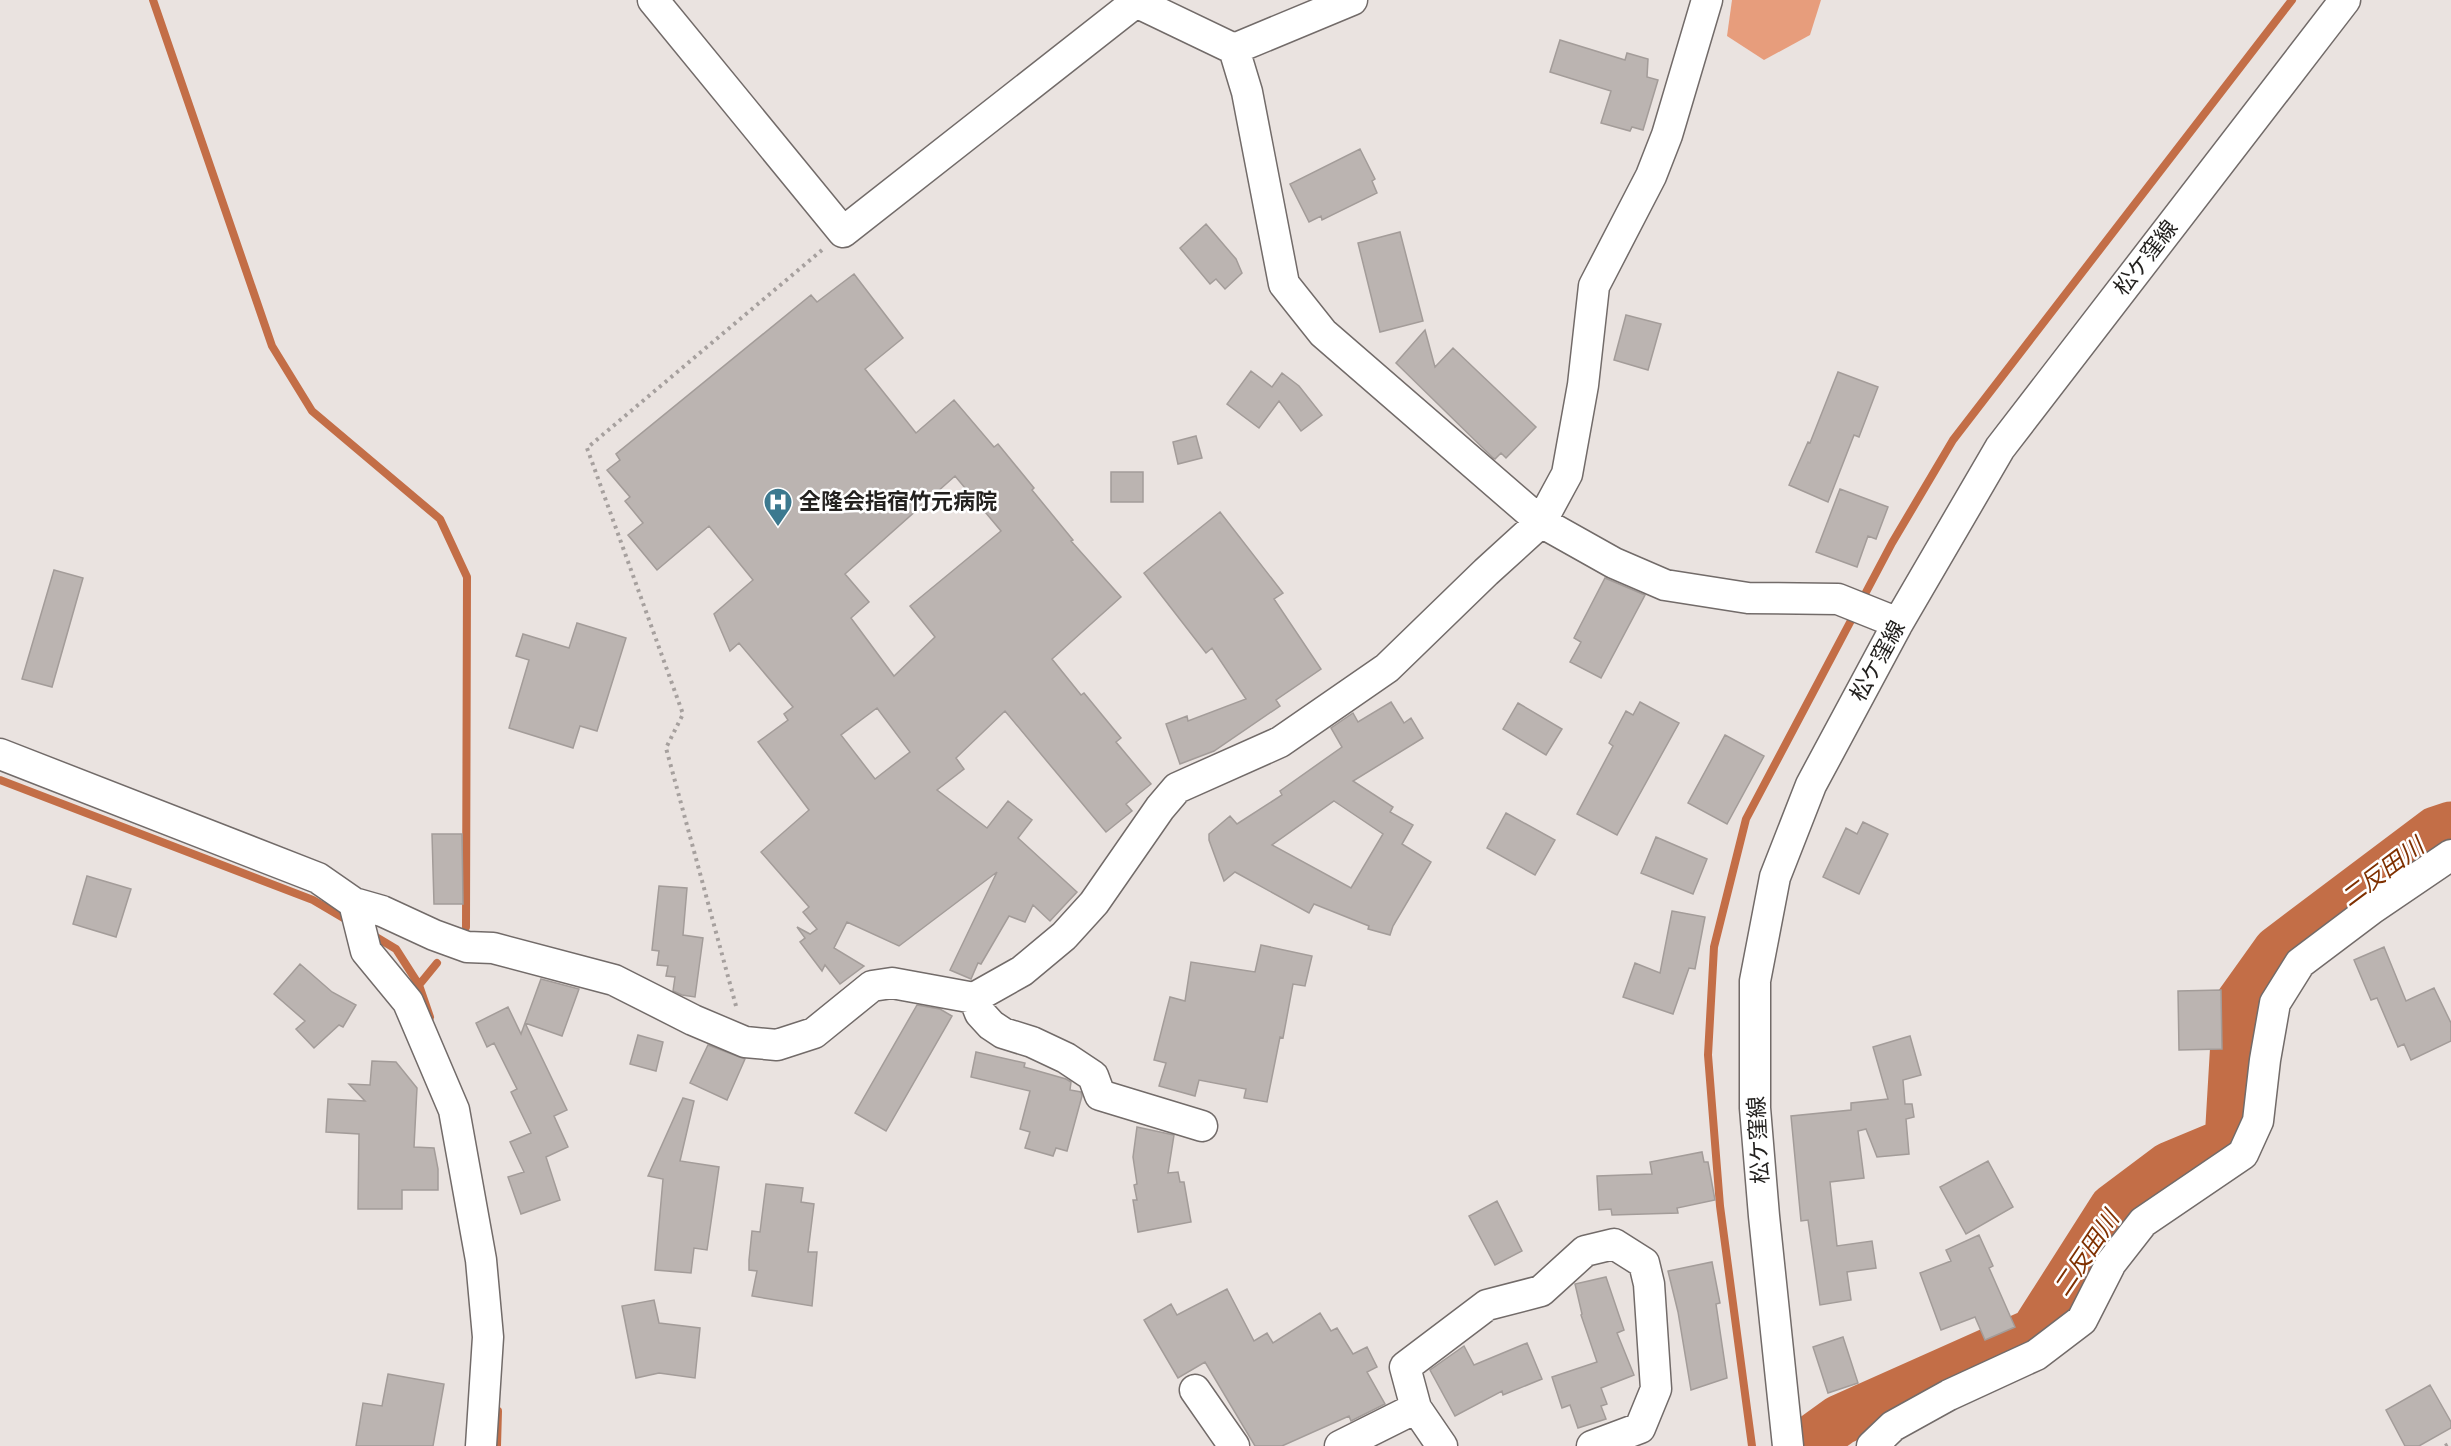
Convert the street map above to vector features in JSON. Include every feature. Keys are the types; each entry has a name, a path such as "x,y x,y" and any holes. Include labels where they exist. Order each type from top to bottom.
{"street":[{"path":"653,0 843,232 1136,2 1233,49 1247,92 1284,284 1323,333 1541,522 1614,563 1665,585 1748,598 1840,600 1887,619"},
{"path":"1233,49 1352,0"},
{"path":"0,754 318,878 354,903 382,911 434,935 467,947 493,948 614,980 693,1020 745,1042 777,1045 814,1033 872,986 892,982 974,998 1022,971 1064,936 1094,903 1160,808 1177,788 1280,742 1387,668 1541,522 1567,474 1583,386 1594,286 1652,176 1667,135 1707,0"},
{"name":"松ケ窪線","path":"1786,1437 1755,1108 1755,981 1775,877 1811,785 1887,619 2000,448 2345,0"},
{"path":"1872,1446 1893,1426 1949,1395 2036,1355 2082,1320 2111,1263 2143,1222 2243,1154 2258,1121 2275,1003 2300,963 2373,908 2451,855"},
{"path":"354,903 366,951 408,1002 454,1110 481,1260 488,1337 481,1446"},
{"path":"974,998 980,1013 991,1025 1003,1033 1032,1042 1066,1058 1093,1076 1100,1095 1202,1126"},
{"path":"1442,1446 1416,1408 1406,1367 1487,1305 1541,1291 1586,1251 1614,1244 1644,1263 1649,1284 1656,1389 1640,1428 1592,1446"},
{"path":"1195,1390 1234,1446"},
{"path":"1340,1446 1416,1408"}],"path":[{"path":"745,1042 666,748 683,714 587,448 843,232"},
{"path":"2445,1446 2451,1443"}],"shaded area":[{"path":"1732,0 1821,0 1810,35 1764,60 1727,36"}],"building":[{"path":"1560,40 1625,60 1627,53 1648,59 1647,77 1658,80 1643,130 1632,127 1630,131 1601,123 1611,91 1550,72"},
{"path":"1360,149 1375,179 1372,181 1377,193 1322,220 1321,216 1309,222 1290,184"},
{"path":"1206,224 1236,259 1242,273 1225,289 1216,279 1210,284 1180,248"},
{"path":"1400,232 1423,321 1380,332 1358,243"},
{"path":"854,274 903,338 865,369 916,433 954,400 994,447 998,444 1034,488 1032,490 1073,540 1071,541 1121,597 1052,659 1081,695 1084,693 1121,738 1116,742 1151,784 1126,804 1132,811 1106,832 1005,711 956,758 964,769 937,790 987,828 1008,801 1032,820 1018,838 1077,892 1050,921 1033,905 1025,922 1009,916 981,964 978,963 971,979 950,970 997,872 899,946 847,922 834,948 864,966 840,984 825,965 822,971 800,942 805,938 797,927 810,934 817,929 803,912 809,907 761,852 809,810 758,742 788,720 784,714 793,707 739,643 730,651 714,614 753,580 709,526 657,570 628,535 643,523 625,501 630,497 607,470 620,460 616,454 811,295 817,302","holes":["955,476 1001,531 910,606 935,637 894,676 851,618 869,602 845,574","877,708 910,752 875,779 841,735"]},
{"path":"1626,315 1661,324 1648,370 1614,360"},
{"path":"1425,330 1435,367 1453,348 1536,427 1506,458 1501,453 1495,459 1493,458 1396,363"},
{"path":"1251,371 1272,387 1282,373 1299,386 1322,415 1301,431 1279,401 1259,428 1227,404"},
{"path":"1838,372 1878,387 1859,437 1854,435 1828,502 1789,485 1808,442 1810,443"},
{"path":"1196,436 1202,458 1178,464 1173,442"},
{"path":"1111,472 1143,472 1143,502 1111,502"},
{"path":"1840,489 1888,507 1876,539 1868,536 1857,567 1816,552"},
{"path":"1220,512 1283,593 1274,599 1321,669 1276,700 1280,706 1214,751 1180,764 1166,724 1187,716 1188,721 1246,699 1212,648 1206,653 1144,573"},
{"path":"54,570 83,578 52,687 22,679"},
{"path":"1605,578 1645,595 1601,678 1570,662 1581,642 1574,638"},
{"path":"577,623 626,638 597,731 580,726 573,748 509,728 529,660 516,656 523,634 569,648"},
{"path":"1391,702 1404,723 1411,718 1423,738 1353,781 1393,807 1390,812 1413,825 1402,844 1431,862 1390,935 1368,929 1369,926 1314,904 1309,913 1235,872 1224,881 1209,840 1209,834 1230,816 1237,824 1282,795 1280,791 1342,747 1331,728 1353,713 1358,722","holes":["1334,801 1383,834 1351,888 1272,845"]},
{"path":"1640,702 1679,723 1617,835 1577,814 1613,746 1609,743 1626,711 1633,715"},
{"path":"1518,703 1562,729 1546,755 1503,729"},
{"path":"1725,735 1764,756 1727,824 1688,803"},
{"path":"1506,813 1555,840 1535,875 1487,848"},
{"path":"1863,822 1888,834 1859,894 1823,877 1846,828 1857,834"},
{"path":"432,834 462,834 463,904 434,904"},
{"path":"1656,837 1707,859 1693,894 1641,873"},
{"path":"87,876 131,889 116,937 73,924"},
{"path":"659,886 687,888 683,935 703,938 695,997 673,991 675,977 666,976 668,966 657,965 659,951 652,950"},
{"path":"1672,911 1705,917 1695,969 1689,968 1673,1014 1623,997 1635,963 1660,973"},
{"path":"1261,945 1312,956 1305,986 1293,984 1283,1038 1280,1037 1267,1102 1244,1098 1246,1089 1199,1080 1195,1096 1159,1086 1166,1063 1154,1060 1170,997 1185,1001 1191,962 1255,972"},
{"path":"2384,947 2406,1001 2434,988 2451,1023 2451,1041 2411,1060 2404,1044 2398,1047 2377,998 2371,1000 2354,960"},
{"path":"300,964 332,992 356,1005 343,1027 339,1025 314,1048 296,1029 305,1021 274,994"},
{"path":"541,979 579,989 562,1036 525,1023"},
{"path":"2221,990 2222,1049 2179,1050 2178,991"},
{"path":"917,1005 940,1009 952,1016 886,1131 855,1113"},
{"path":"508,1007 521,1034 525,1023 567,1110 554,1116 568,1147 546,1157 560,1200 521,1214 508,1177 524,1172 510,1142 531,1133 511,1092 517,1089 494,1043 487,1047 476,1023"},
{"path":"638,1035 663,1042 656,1071 630,1064"},
{"path":"1910,1036 1921,1075 1903,1080 1905,1104 1912,1104 1914,1117 1906,1119 1909,1154 1877,1157 1866,1129 1858,1131 1864,1178 1830,1182 1837,1246 1872,1241 1876,1268 1847,1272 1851,1300 1820,1305 1808,1220 1801,1221 1791,1116 1851,1110 1851,1103 1888,1099 1873,1047"},
{"path":"708,1045 745,1059 727,1100 690,1083"},
{"path":"976,1052 1025,1063 1024,1067 1066,1079 1071,1082 1070,1090 1081,1092 1082,1096 1067,1151 1056,1148 1053,1156 1025,1148 1030,1132 1020,1129 1030,1091 971,1077"},
{"path":"372,1061 396,1062 417,1088 414,1147 434,1148 438,1169 438,1190 402,1190 402,1209 358,1209 359,1134 326,1132 328,1099 365,1101 349,1084 370,1085"},
{"path":"683,1098 694,1101 680,1161 719,1167 707,1250 694,1248 691,1273 655,1270 663,1179 648,1176"},
{"path":"1137,1127 1174,1135 1168,1173 1178,1172 1180,1182 1184,1182 1191,1222 1138,1232 1133,1200 1137,1200 1133,1157"},
{"path":"1702,1152 1704,1162 1708,1162 1715,1200 1677,1208 1678,1213 1612,1215 1611,1209 1599,1210 1597,1176 1652,1174 1650,1162"},
{"path":"1988,1161 2013,1207 1966,1234 1940,1187"},
{"path":"766,1184 803,1188 801,1202 814,1204 808,1252 817,1252 812,1306 752,1296 757,1271 749,1270 752,1231 760,1232"},
{"path":"1497,1201 1522,1251 1495,1265 1469,1216"},
{"path":"1979,1235 1993,1266 1989,1268 2015,1327 1985,1340 1975,1317 1941,1330 1920,1273 1951,1261 1946,1250"},
{"path":"1712,1262 1720,1303 1716,1304 1727,1378 1691,1390 1678,1312 1668,1271"},
{"path":"1606,1277 1624,1330 1617,1333 1634,1375 1601,1388 1607,1404 1601,1406 1606,1419 1578,1428 1570,1405 1562,1408 1552,1377 1597,1362 1581,1315 1575,1284"},
{"path":"1227,1289 1254,1341 1267,1333 1273,1343 1320,1313 1331,1331 1337,1328 1353,1354 1367,1347 1377,1367 1367,1372 1385,1404 1351,1421 1349,1416 1282,1446 1255,1446 1205,1362 1178,1378 1144,1320 1171,1304 1177,1315"},
{"path":"654,1300 659,1323 700,1328 695,1378 659,1373 636,1378 622,1306"},
{"path":"1843,1337 1858,1383 1828,1393 1813,1347"},
{"path":"1527,1343 1542,1379 1503,1395 1502,1391 1455,1416 1430,1370 1464,1346 1474,1365"},
{"path":"388,1374 444,1384 433,1446 356,1446 363,1403 382,1406"},
{"path":"2430,1385 2451,1422 2451,1428 2419,1446 2405,1446 2386,1410"}],"waterway":[{"path":"153,0 272,346 312,411 440,519 467,577 466,927"},
{"path":"1752,1446 1720,1206 1708,1055 1714,947 1746,819 1892,543 1953,440 2292,0"},
{"path":"0,780 313,900 352,923"},
{"name":"二反田川","path":"1804,1446 1840,1420 2035,1333 2114,1209 2170,1167 2230,1142 2238,1007 2278,951 2436,832 2451,827"},
{"path":"371,934 396,949 419,985"},
{"path":"430,1017 419,985 437,963"},
{"path":"497,1446 498,1411"}],"place":[{"name":"全隆会指宿竹元病院","path":"778,528"}]}
